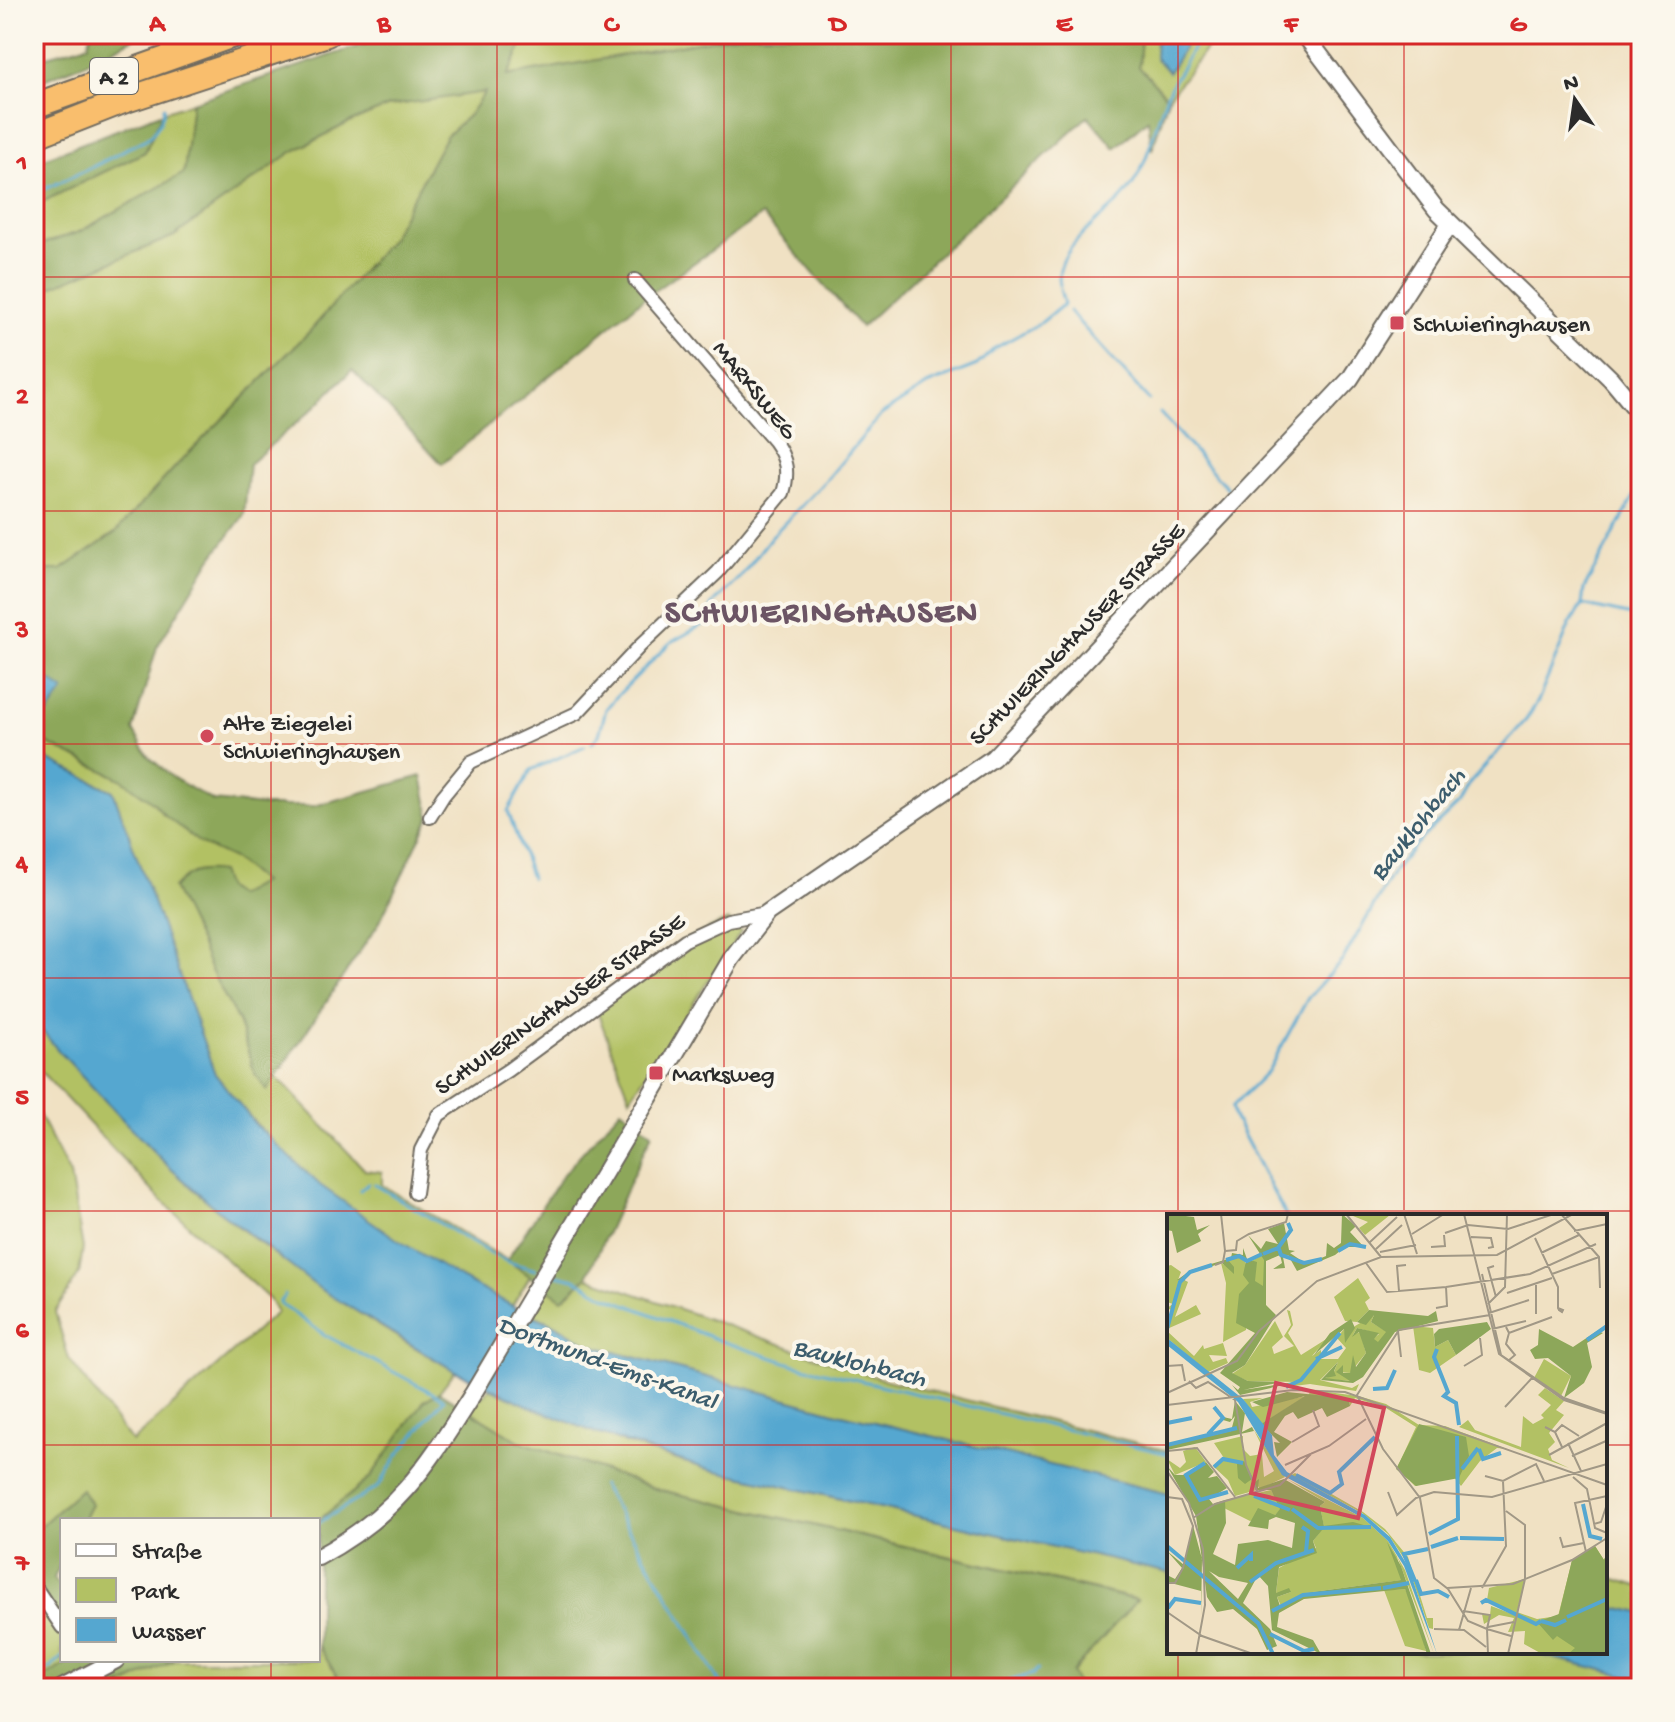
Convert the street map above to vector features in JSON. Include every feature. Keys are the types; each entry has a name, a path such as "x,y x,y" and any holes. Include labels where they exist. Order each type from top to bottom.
{"highway":[{"name":"A 2","path":"34,106 236,34"},
{"name":"A 2","path":"34,136 123,101 327,34"}],"street":[{"path":"1304,34 1450,224 1611,379 1641,415"},
{"name":"SCHWIERINGHAUSER STRASSE","path":"415,1193 421,1150 439,1115 508,1070 685,940 728,920 767,913 993,758 1350,379 1450,224"},
{"name":"MARKSWEG","path":"430,817 471,762 577,713 641,645 718,572 783,493 787,478 781,451 635,280"},
{"path":"320,1556 353,1538 398,1500 431,1459 732,958 767,913"},
{"path":"34,1585 60,1624"},
{"path":"62,1688 87,1666"}],"green space":[{"path":"91,34 143,34 34,84 34,60 88,44"},
{"path":"395,34 528,34 507,76 743,34 1141,34 1139,67 1168,98 1152,150 1148,119 1115,148 1088,116 861,327 762,215 644,298 442,464 352,370 249,464 244,515 211,559 157,647 133,730 148,756 172,777 213,801 264,806 314,806 422,776 430,817 379,923 267,1090 255,1074 239,1023 173,888 199,871 220,872 226,888 237,896 262,882 235,860 201,844 123,780 34,737 34,578 45,570 61,570 115,533 178,464 311,330 390,240 446,136 469,115 485,92 389,106 346,124 292,152 174,236 34,294 34,247 79,232 184,173 192,102"},
{"path":"528,34 741,34 506,76"},
{"path":"1141,34 1218,34 1168,98 1139,67"},
{"path":"486,91 469,115 446,136 390,240 311,330 178,464 115,533 61,570 47,570 34,580 34,294 174,236 292,152 346,124 389,106"},
{"path":"192,102 184,173 79,232 34,247 34,206 145,152 163,112"},
{"path":"163,112 145,152 34,206 34,162"},
{"path":"34,737 123,780 154,803 164,815 235,860 263,883 237,896 226,888 200,943 234,1012 261,1082 267,1090 276,1076 365,1170 382,1172 382,1185 530,1276 512,1306 432,1262 354,1212 293,1163 247,1114 215,1074 113,791 34,753"},
{"path":"728,920 741,932 630,1098 595,1006 685,940"},
{"path":"34,1021 147,1145 236,1225 306,1278 455,1371 439,1392 424,1402 370,1478 320,1519 84,1518 91,1504 81,1489 34,1532 34,1105 70,1175 83,1248 79,1274 55,1312 69,1359 132,1442 277,1312 269,1299 159,1198 34,1064"},
{"path":"621,1109 652,1133 587,1277 562,1299 507,1260 563,1174"},
{"path":"587,1277 878,1378 1167,1450 1167,1494 838,1413 590,1345 533,1315 546,1288 563,1298"},
{"path":"490,1388 596,1432 704,1468 1167,1573 1167,1654 1536,1654 1641,1679 1641,1688 1078,1688 1072,1672 1136,1599 656,1489 519,1441 469,1410"},
{"path":"439,1392 519,1441 656,1489 1137,1600 1072,1672 1078,1688 344,1688 320,1648 320,1519 370,1478 424,1401"},
{"path":"81,1489 91,1504 84,1518 60,1518 60,1565 54,1578 60,1586 60,1624 34,1585 34,1532"},
{"path":"1607,1577 1641,1587 1641,1613 1607,1605"},
{"path":"34,1585 60,1624 60,1662 71,1662 34,1683"},
{"path":"320,1648 344,1688 117,1688 171,1662 320,1662"},
{"path":"71,1662 171,1662 117,1688 34,1688 34,1683"}],"water":[{"path":"1156,34 1188,34 1184,48 1169,72 1155,58"},
{"path":"34,668 64,691 38,727 34,724"},
{"name":"Dortmund-Ems-Kanal","path":"34,753 113,791 215,1074 256,1125 320,1185 398,1240 462,1279 590,1345 838,1413 1167,1494 1167,1573 704,1468 596,1433 455,1371 320,1289 218,1210 169,1167 125,1122 34,1021"},
{"path":"1607,1605 1641,1613 1641,1679 1536,1654 1607,1654"}],"waterway":[{"path":"1060,285 1063,260 1071,248 1131,187 1145,161 1170,88 1198,34"},
{"path":"34,194 145,140 158,125 164,107"},
{"path":"592,743 599,735 606,709 616,697 670,643 704,624 713,604 881,415 927,385 977,365 995,348 1042,322 1064,304 1060,289"},
{"path":"1069,311 1149,400"},
{"path":"1160,413 1230,491"},
{"name":"Bauklohbach","path":"1285,1214 1234,1117 1232,1107 1268,1071 1308,998 1342,961 1394,871 1416,844 1460,802 1470,783 1526,720 1538,701 1570,624 1582,605 1584,589 1641,484"},
{"path":"1582,605 1641,618"},
{"path":"531,878 508,811 531,770 585,746"},
{"path":"360,1190 368,1183"},
{"name":"Bauklohbach","path":"374,1184 491,1254 536,1270"},
{"name":"Bauklohbach","path":"553,1274 575,1279 607,1297 721,1341 795,1365 1167,1454"},
{"path":"285,1295 279,1303 325,1335 444,1399 398,1455 378,1487 320,1522"},
{"path":"602,1485 723,1688"},
{"path":"34,1676 51,1668 60,1659"},
{"path":"986,1688 1033,1674 1038,1669"}],"place":[{"name":"Schwieringhausen","path":"1397,323"},
{"name":"Alte Ziegelei Schwieringhausen","path":"207,736"},
{"name":"Marksweg","path":"656,1073"}],"district":[{"name":"SCHWIERINGHAUSEN","path":"822,610"}]}
